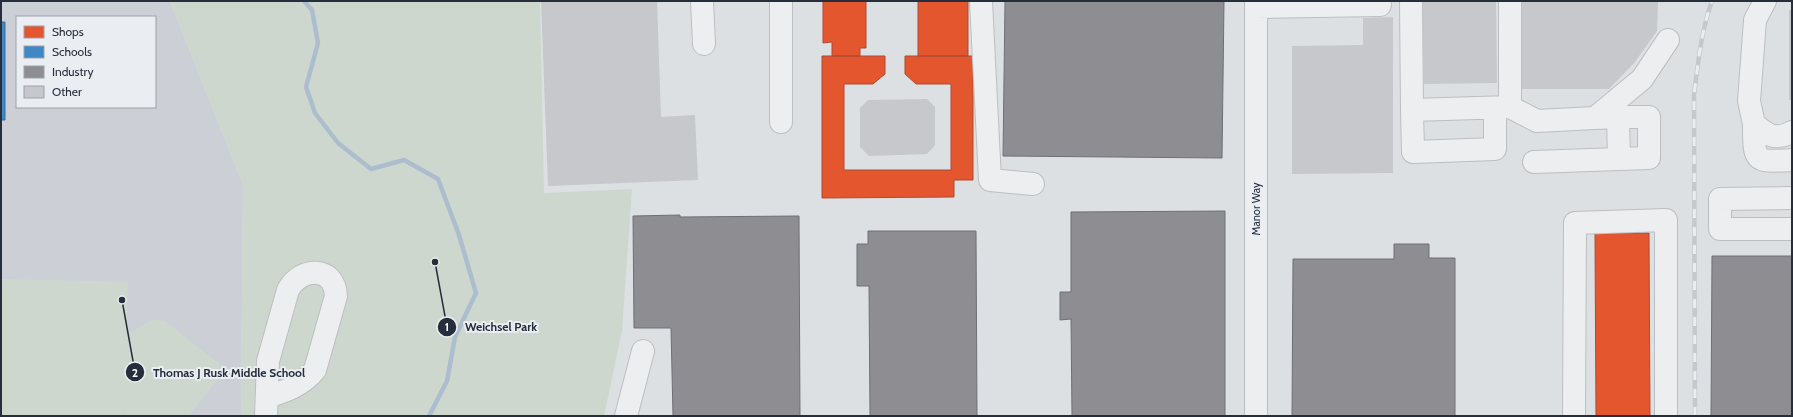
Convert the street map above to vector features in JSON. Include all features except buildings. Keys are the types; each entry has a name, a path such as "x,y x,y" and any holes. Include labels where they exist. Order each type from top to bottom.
{"street":[{"path":"702,1 704,44"},
{"path":"781,1 781,122"},
{"path":"981,1 990,180 1033,184"},
{"path":"1411,1 1413,152 1495,149 1502,108 1510,1"},
{"path":"1764,1 1755,20 1749,101 1754,124 1754,152 1758,158 1767,161 1792,160"},
{"path":"1256,4 1380,5"},
{"name":"Manor Way","path":"1256,4 1256,416"},
{"path":"1595,118 1642,78 1668,40"},
{"path":"1412,110 1502,108 1537,122 1595,118 1649,117 1649,158 1534,162"},
{"path":"1618,117 1619,158"},
{"path":"1754,124 1767,134 1779,136 1792,132"},
{"path":"1792,198 1720,199 1720,230 1792,229"},
{"path":"1574,416 1575,223 1666,220 1666,416"},
{"path":"315,272 331,279 336,287 336,296 315,370 310,376 284,392 266,407 268,361 290,286 299,276 315,272"},
{"path":"626,416 643,351"}],"shaded area":[{"path":"1,1 170,1 243,185 241,416 1,416"},
{"path":"170,1 540,1 544,193 632,189 622,331 604,416 241,416 243,185"},
{"path":"1,279 128,282 126,335 152,320 165,321 219,364 220,376 189,416 127,416 123,413 123,416 1,416"}],"waterway":[{"path":"304,1 312,10 318,43 306,87 315,113 338,143 371,169 404,160 438,179 459,235 476,293 455,337 447,381 429,416"}],"railway":[{"path":"1695,416 1694,95 1703,36 1712,1"}],"place":[{"name":"Weichsel Park","path":"435,262"},
{"name":"Thomas J Rusk Middle School","path":"122,300"}]}
